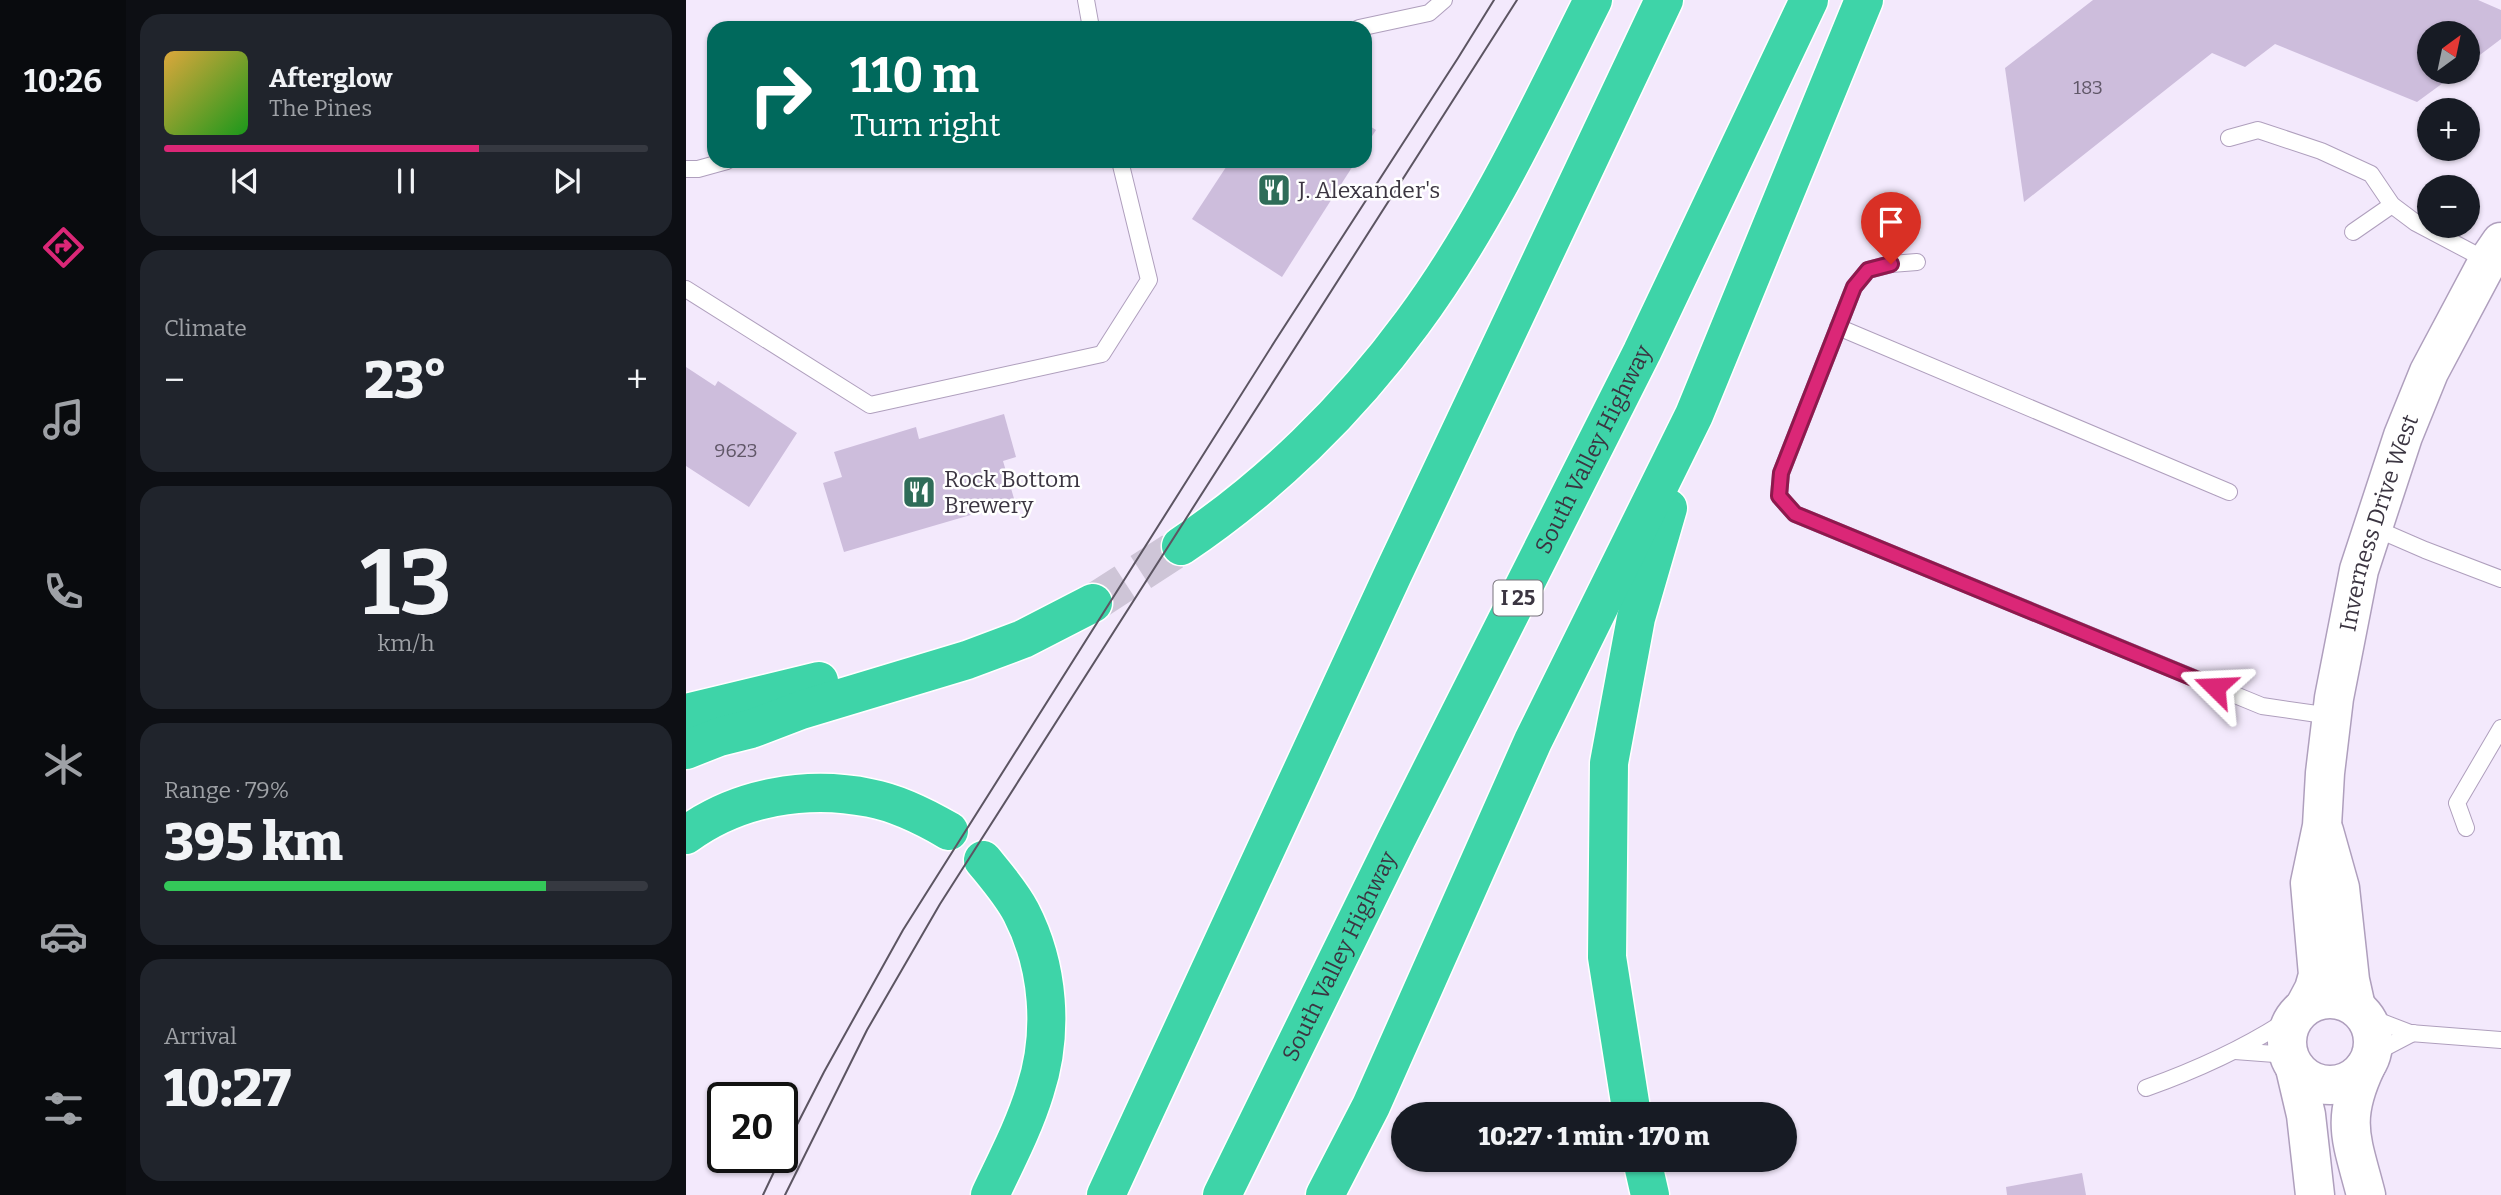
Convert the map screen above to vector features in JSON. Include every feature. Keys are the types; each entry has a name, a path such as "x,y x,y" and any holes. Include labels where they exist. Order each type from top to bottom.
{"highway":[{"path":"1181,546 1239,504 1291,459 1346,403 1412,325 1439,286 1493,193 1593,0"},
{"path":"1106,1195 1393,574 1664,0"},
{"name":"South Valley Highway","path":"1222,1195 1397,838 1642,352 1810,0"},
{"path":"1325,1195 1371,1106 1533,741 1694,415 1864,0"},
{"path":"1630,1102 1607,957 1609,763 1636,618 1694,415"},
{"path":"686,750 801,710 967,660 1023,639 1093,604"},
{"path":"686,713 826,679 967,660"},
{"path":"686,777 722,763 922,700 967,660"},
{"path":"686,733 740,717 801,710"},
{"path":"686,835 702,823 748,803 773,797 822,793 872,798 894,805 949,831"},
{"path":"983,860 1021,912 1039,962 1046,1002 1043,1061 1036,1090 990,1195"},
{"path":"1645,1172 1650,1195"}],"main road":[{"name":"Inverness Drive West","path":"2300,1010 2314,989 2318,975 2310,883 2322,826 2332,716 2356,582 2403,436 2430,372 2494,251"},
{"name":"Inverness Drive West","path":"2322,826 2340,888 2350,980 2361,1012"},
{"path":"2315,1195 2306,1115 2286,1042 2288,1028 2300,1010 2318,999 2332,998 2345,1000 2361,1012 2371,1028 2374,1042 2369,1061 2355,1088 2349,1126 2366,1195"},
{"path":"2292,1062 2305,1078 2332,1085 2345,1083 2357,1076 2369,1061"}],"lane":[{"path":"1086,0 1090,21"},
{"path":"1372,25 1429,13 1444,0"},
{"path":"2229,138 2258,130 2321,152 2371,174 2392,205 2416,223 2494,251"},
{"path":"686,169 707,167"},
{"path":"686,289 870,405 1102,354 1149,280 1122,168"},
{"path":"2353,232 2392,205"},
{"path":"1917,262 1891,264 1868,270 1854,287 1781,473 1779,496 1795,514 2262,706 2332,716"},
{"path":"1838,327 2229,492"},
{"path":"2372,527 2501,579"},
{"path":"2466,828 2457,803 2501,728"},
{"path":"2146,1088 2200,1068 2235,1051 2300,1010"},
{"path":"2361,1012 2413,1033 2501,1040"},
{"path":"2369,1061 2413,1033"},
{"path":"2235,1051 2292,1062"}],"building":[{"path":"2093,0 2478,0 2501,10 2501,39 2480,55 2480,21 2417,21 2417,84 2442,84 2422,98 2417,98 2417,102 2275,44 2245,67 2212,53 2024,202 2005,68"},
{"name":"J. Alexander's","path":"1225,168 1352,168 1282,277 1192,219"},
{"path":"686,367 715,386 718,381 797,433 749,507 686,466"},
{"name":"Rock Bottom Brewery","path":"1004,414 1016,457 1003,461 1015,502 844,552 823,483 842,477 834,452 916,427 919,439"},
{"path":"2082,1173 2086,1195 2007,1195 2006,1187"}],"tunnel":[{"path":"1093,603 1181,546"}],"tram line":[{"path":"798,1123 903,930 1494,0"},
{"path":"785,1195 867,1030 940,904 1517,0"},
{"path":"763,1195 773,1173"}],"place":[{"name":"J. Alexander's","path":"1274,190"},
{"name":"Rock Bottom Brewery","path":"919,492"}],"route":[{"path":"1891,264 1868,270 1854,287 1781,473 1779,496 1795,514 2215,687"}]}
